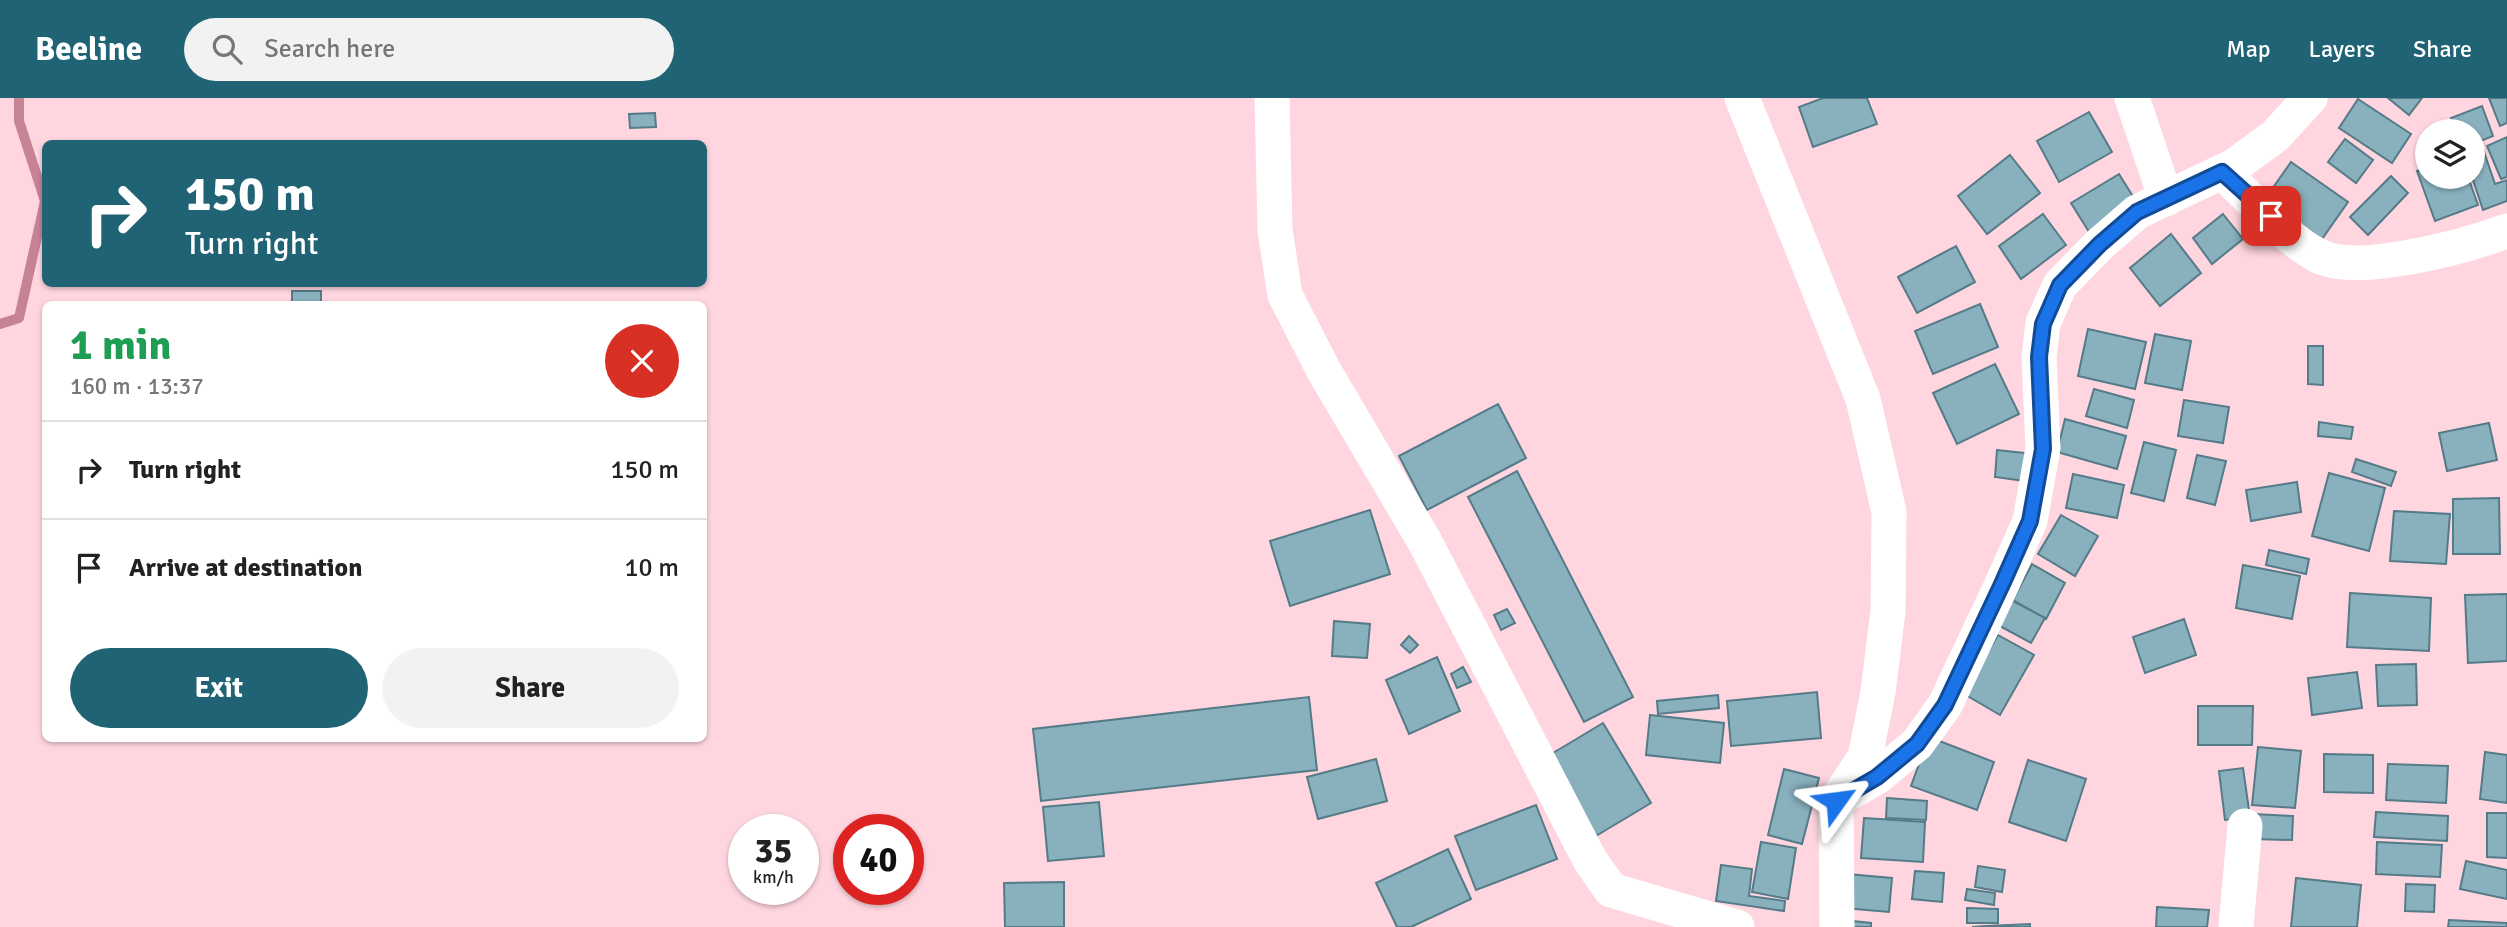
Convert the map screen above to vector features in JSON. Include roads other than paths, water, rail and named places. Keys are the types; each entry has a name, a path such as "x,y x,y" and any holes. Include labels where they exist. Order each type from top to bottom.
{"street":[{"path":"1272,98 1275,230 1285,295 1324,371 1425,541 1590,860 1611,890 1737,927"},
{"path":"1742,98 1863,399 1889,512 1888,611 1878,692 1865,757 1836,801 1837,927"},
{"path":"2132,98 2166,199"},
{"path":"1836,801 1877,777 1917,744 1945,705 2030,521 2043,449 2039,357 2043,324 2060,285 2100,244 2137,212 2222,172 2275,136 2309,98"},
{"path":"2222,172 2287,231 2320,256 2355,265 2407,257 2507,231"},
{"path":"2236,927 2245,826"}],"waterway":[{"path":"19,98 19,121 42,192"},
{"path":"0,324 19,318 42,214"}]}
